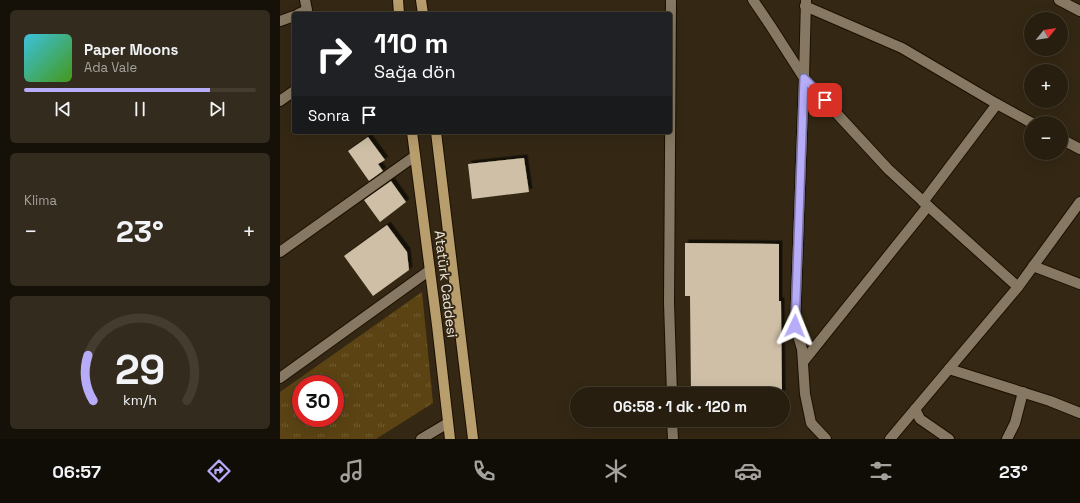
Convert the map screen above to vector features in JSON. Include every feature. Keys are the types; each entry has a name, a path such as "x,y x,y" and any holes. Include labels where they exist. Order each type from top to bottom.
{"main road":[{"path":"398,0 399,12"},
{"path":"421,0 423,12"},
{"name":"Atatürk Caddesi","path":"412,134 450,439"},
{"path":"436,134 473,439"}],"street":[{"path":"302,12 307,10 305,0"},
{"path":"672,0 672,12"},
{"path":"753,0 804,78 888,169 1018,287"},
{"path":"1059,0 1080,11"},
{"path":"826,439 811,423 805,394 802,349 795,326 804,78 805,3 902,48 1024,119"},
{"path":"280,21 292,17"},
{"path":"280,100 292,93"},
{"path":"803,362 925,204 997,104"},
{"path":"671,134 669,303 672,387"},
{"path":"1068,143 1080,149"},
{"path":"280,252 415,156"},
{"path":"890,439 1018,287 1080,202"},
{"path":"1034,266 1080,284"},
{"path":"280,378 430,270"},
{"path":"949,369 1050,401 1080,413"},
{"path":"1006,439 1015,423 1023,392"},
{"path":"915,409 920,419 949,439"},
{"path":"421,439 448,423"},
{"path":"672,427 673,439"}],"green space":[{"path":"422,292 433,403 376,439 280,439 280,392 292,384 292,427 344,427 344,375 304,375"}],"building":[{"path":"368,137 385,160 378,164 383,171 369,181 348,151"},
{"path":"524,158 529,192 472,199 468,164"},
{"path":"391,181 406,202 380,222 364,200"},
{"path":"387,225 407,252 409,270 373,296 344,256"},
{"path":"685,243 779,244 782,387 691,387 690,296 685,296"}],"route":[{"path":"795,326 804,78 825,100"}]}
